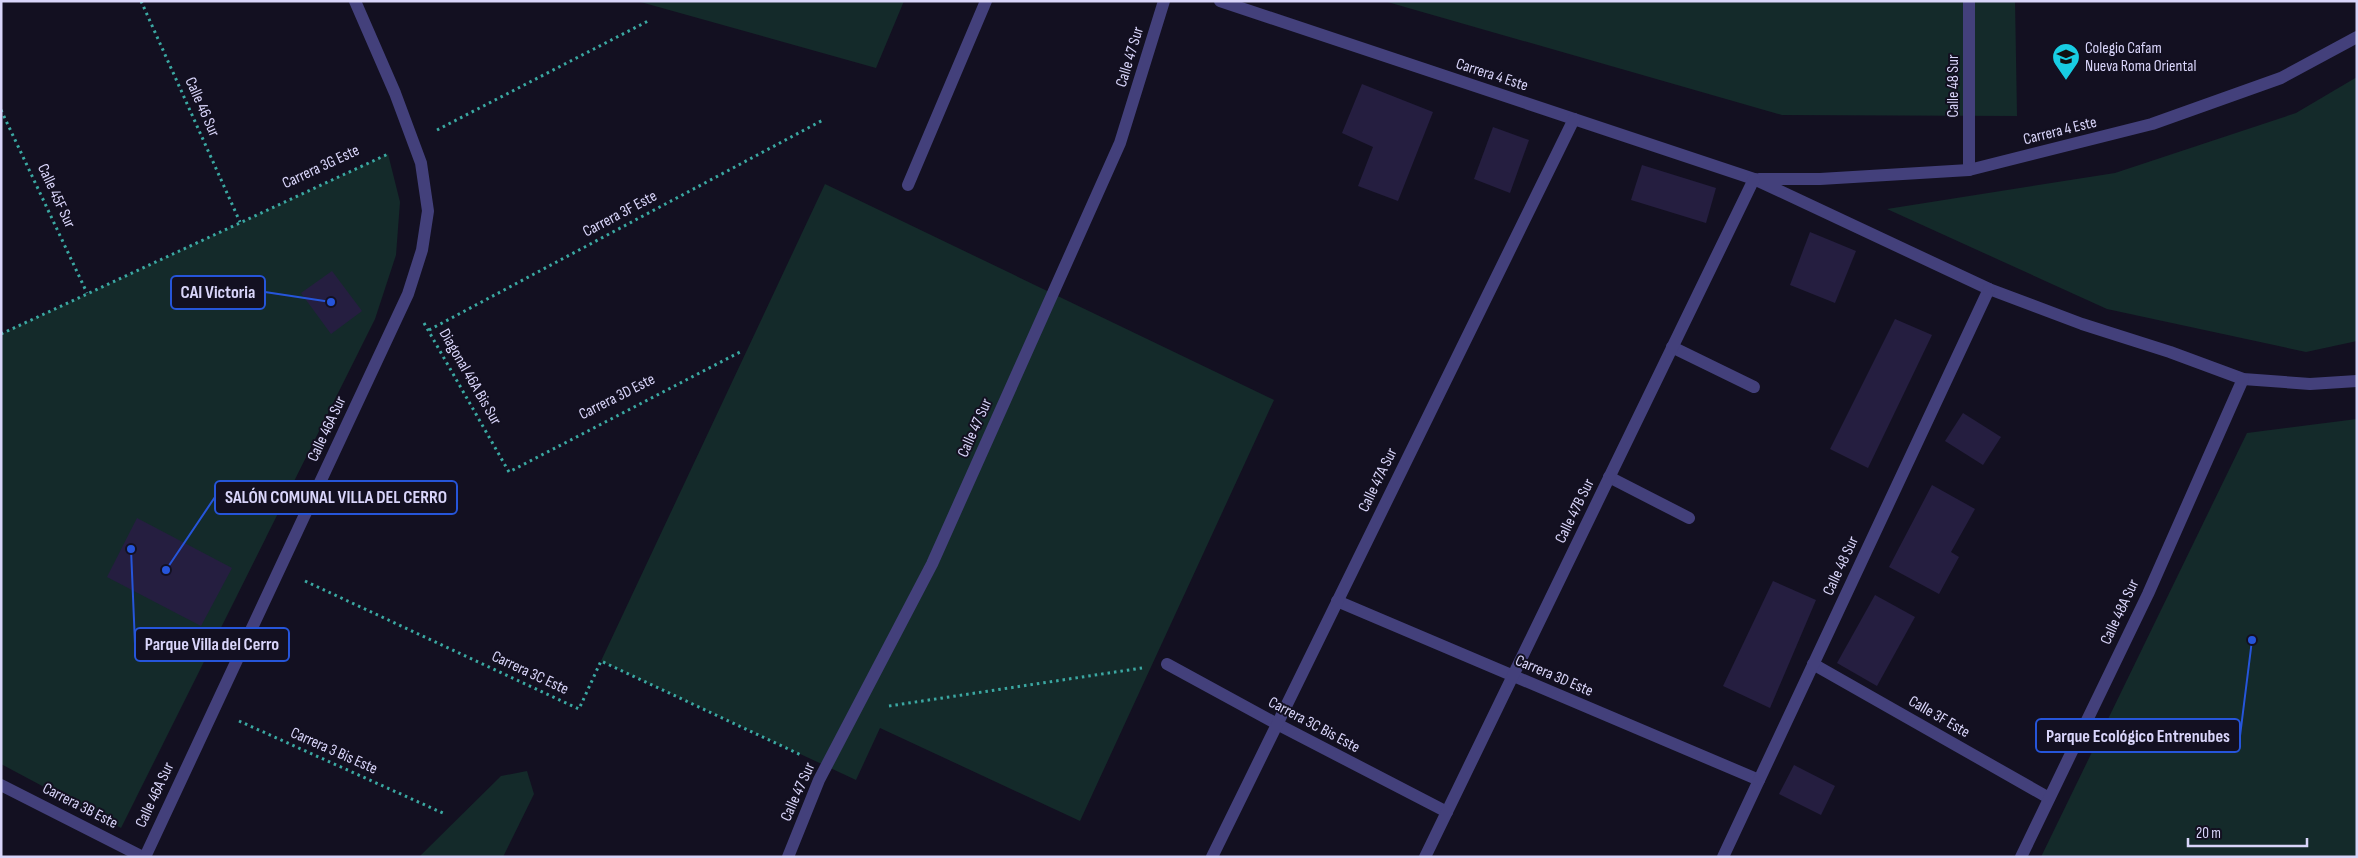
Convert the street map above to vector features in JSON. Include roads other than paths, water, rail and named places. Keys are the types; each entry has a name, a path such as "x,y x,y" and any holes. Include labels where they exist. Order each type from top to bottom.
{"street":[{"name":"Calle 46A Sur","path":"144,857 408,294 422,250 428,211 421,163 395,93 355,1"},
{"path":"908,185 986,1"},
{"name":"Calle 47 Sur","path":"788,857 826,768 932,564 1120,143 1164,1"},
{"name":"Carrera 4 Este","path":"1220,1 1754,179 1989,289 2082,324 2170,352 2242,379"},
{"name":"Calle 48 Sur","path":"1969,170 1970,1"},
{"name":"Carrera 4 Este","path":"1754,179 1820,179 1969,170 2152,124 2281,78 2357,38"},
{"name":"Calle 47A Sur","path":"1212,857 1574,119"},
{"name":"Calle 47B Sur","path":"1425,857 1754,179"},
{"name":"Calle 48 Sur","path":"1723,857 1989,289"},
{"path":"1672,347 1754,387"},
{"path":"2242,379 2310,384 2357,381"},
{"name":"Calle 48A Sur","path":"2021,857 2148,594 2242,379"},
{"path":"1609,477 1689,518"},
{"name":"Carrera 3D Este","path":"1337,601 1759,780"},
{"name":"Carrera 3C Bis Este","path":"1167,664 1277,724 1447,812"},
{"name":"Calle 3F Este","path":"1813,664 2049,798"},
{"name":"Carrera 3B Este","path":"1,785 144,857"}],"place":[{"name":"Colegio Cafam Nueva Roma Oriental","path":"2066,81"},
{"name":"CAI Victoria","path":"331,302"},
{"name":"Parque Villa del Cerro","path":"131,549"},
{"name":"SALÓN COMUNAL VILLA DEL CERRO","path":"166,570"},
{"name":"Parque Ecológico Entrenubes","path":"2252,640"}]}
